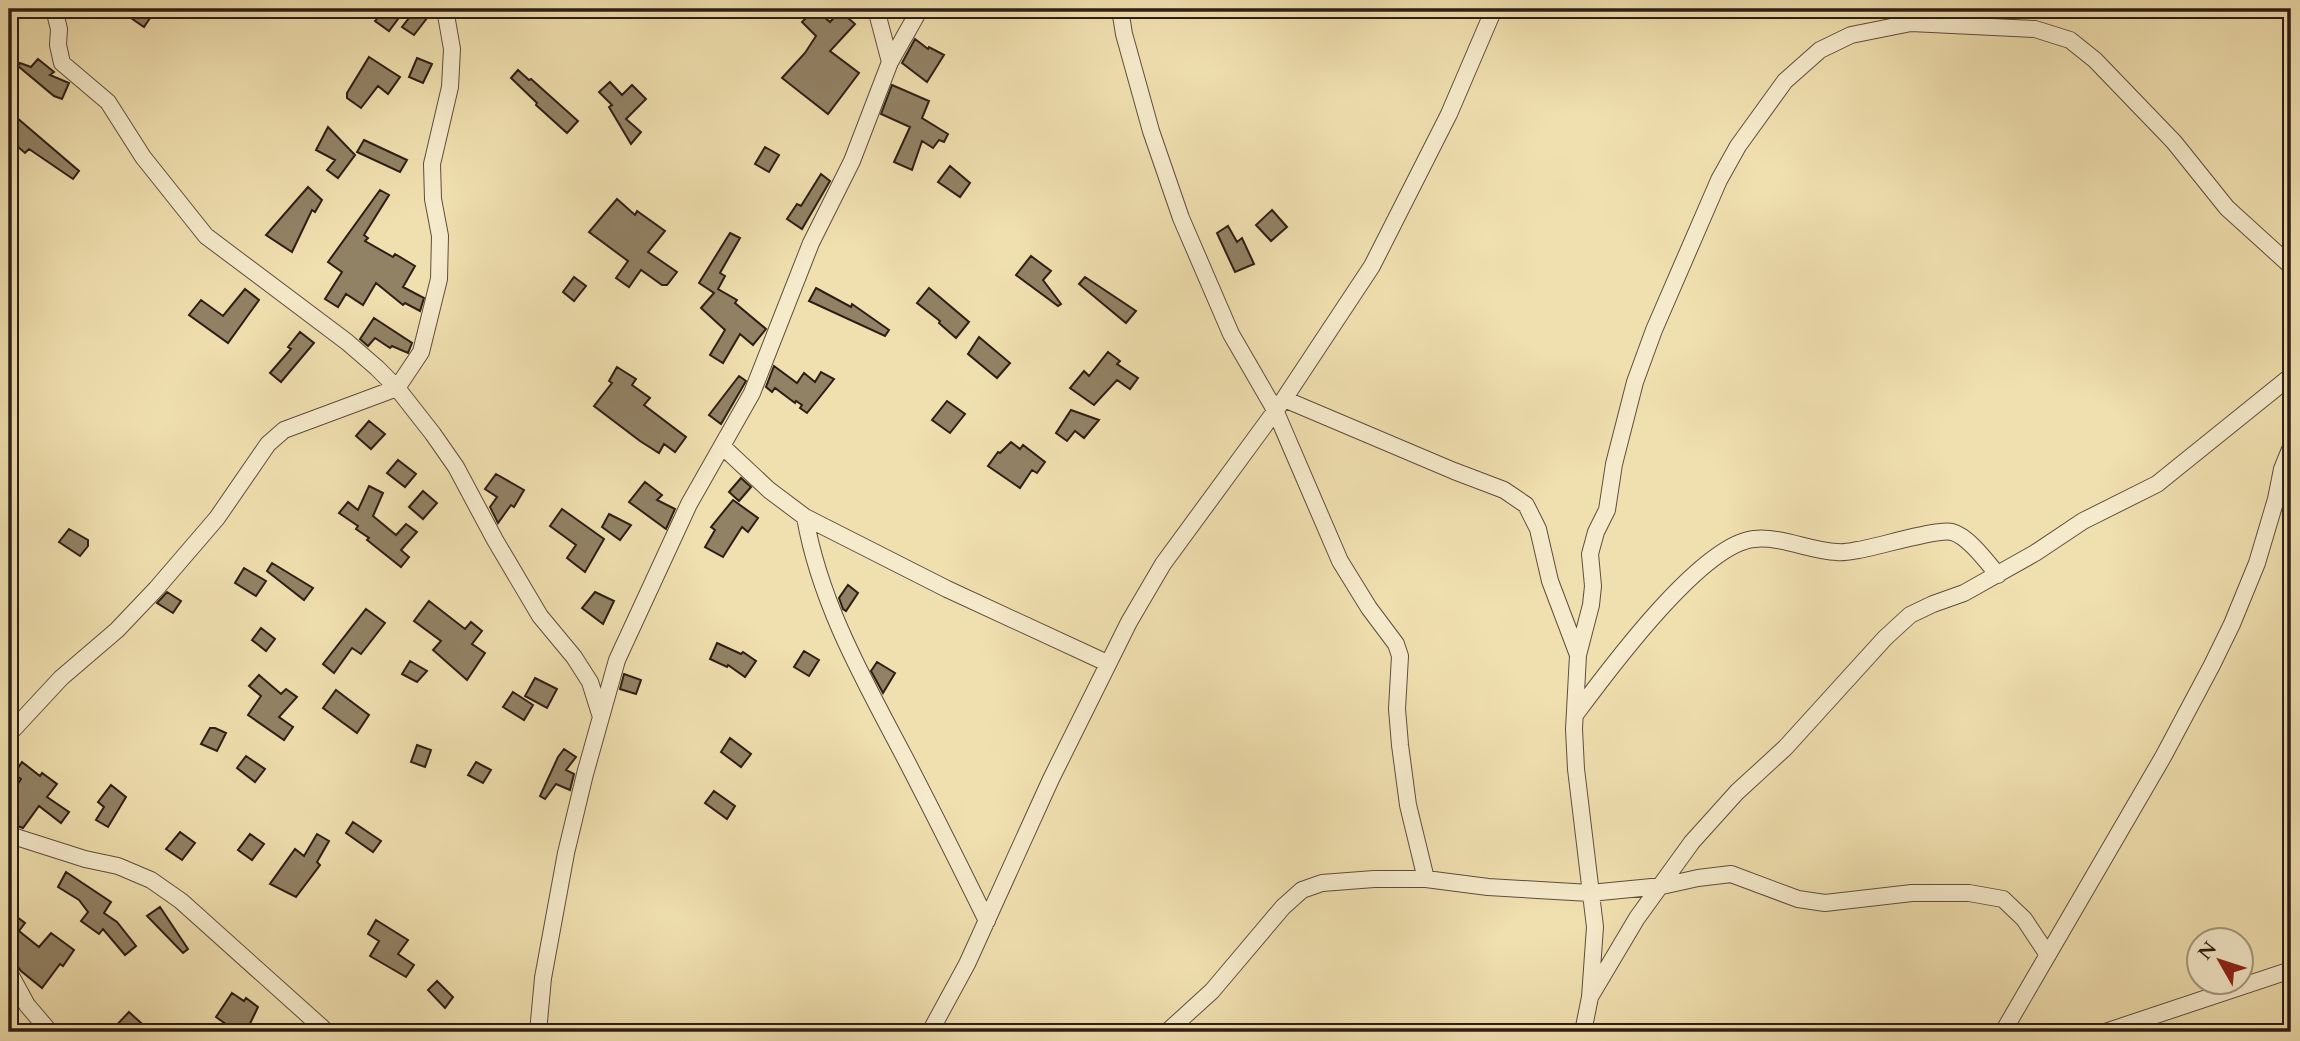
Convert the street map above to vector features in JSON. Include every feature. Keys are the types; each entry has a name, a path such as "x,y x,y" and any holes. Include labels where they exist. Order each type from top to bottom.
{"street":[{"path":"54,9 60,29 58,45 62,63 108,102 142,157 206,236 347,342 397,388 456,467 540,616 574,657 590,682 601,717"},
{"path":"9,734 61,678 117,630 156,589 217,518 268,444 284,430 397,388 421,352 439,279 440,236 433,199 432,164 450,87 452,49 445,9"},
{"path":"876,9 890,62"},
{"path":"538,1032 543,978 566,853 617,660 690,503 752,393 811,243 852,161 890,62 920,9"},
{"path":"1120,9 1124,34 1151,131 1181,218 1231,334 1280,404 1340,561 1396,644 1399,656 1397,709 1400,745 1408,805 1426,879"},
{"path":"930,1032 968,964 1026,832 1107,663 1163,564 1280,404 1372,266 1449,114 1494,9"},
{"path":"1583,1032 1590,997 1595,927 1576,769 1575,715 1578,655 1593,586 1590,554 1596,532 1607,510 1614,464 1632,394 1654,330 1719,180 1738,146 1785,81 1820,50 1851,35 1911,23 2035,29 2070,40 2095,60 2174,142 2227,208 2291,266"},
{"path":"1590,997 1632,926 1692,842 1737,792 1785,748 1876,648 1910,615 1964,593 1998,575 2083,521 2157,484 2291,376"},
{"path":"1280,404 1504,489 1525,505 1538,529 1550,581 1578,655"},
{"path":"722,446 769,490 805,517 947,589 1107,663"},
{"path":"2003,1032 2163,757 2212,665 2232,624 2256,563 2276,499 2282,469 2291,447"},
{"path":"805,517 818,570 847,644 987,920"},
{"path":"1575,715 1611,666 1679,588 1695,572 1732,545 1754,538 1838,552 1873,548 1940,531 1954,532 1971,544 1998,575"},
{"path":"9,833 85,859 118,866 151,880 181,901 327,1032"},
{"path":"1167,1032 1212,991 1283,907 1302,890 1322,883 1426,879 1488,887 1590,893 1662,886 1731,874 1798,899 1825,904 1912,893 1969,893 2003,900 2024,919 2048,954"},
{"path":"2105,1032 2291,970"},
{"path":"9,972 27,1005 50,1032"}],"building":[{"path":"138,9 156,9 144,27 131,18"},
{"path":"385,9 393,9 401,15 389,31 375,21"},
{"path":"416,9 434,9 414,35 402,27"},
{"path":"815,9 830,22 840,11 855,24 830,51 859,73 828,114 782,78 805,53 816,36 802,22"},
{"path":"915,39 928,49 929,47 944,55 927,82 902,63"},
{"path":"369,57 400,77 388,94 378,86 361,108 347,98 347,93"},
{"path":"417,58 432,64 423,83 409,77"},
{"path":"38,59 54,72 50,75 69,83 62,99 54,96 18,66 20,63 31,67"},
{"path":"518,70 578,121 567,133 511,78"},
{"path":"610,82 622,95 632,85 646,99 626,119 641,132 631,144 609,107 612,105 599,92"},
{"path":"892,85 929,101 922,118 948,134 944,142 939,140 933,148 922,141 912,170 894,162 910,127 881,114"},
{"path":"9,111 79,171 73,179 29,149 25,153 9,139"},
{"path":"328,127 355,155 338,178 327,170 335,160 316,150"},
{"path":"364,140 407,160 400,172 357,152"},
{"path":"765,147 779,155 769,172 755,164"},
{"path":"950,166 970,183 960,197 938,182"},
{"path":"821,174 830,181 802,229 787,219 797,204 801,206"},
{"path":"308,187 322,200 315,212 312,210 292,252 266,235"},
{"path":"380,190 389,195 364,235 368,238 365,241 415,266 403,287 424,298 420,311 405,303 403,305 376,283 363,305 346,294 338,307 325,299 342,272 328,262"},
{"path":"617,199 635,215 637,211 665,231 648,252 677,272 667,285 662,285 641,270 629,287 616,278 628,261 589,232"},
{"path":"1272,210 1287,227 1271,241 1256,225"},
{"path":"1228,226 1237,242 1242,238 1254,264 1235,272 1217,233"},
{"path":"730,233 740,238 720,273 725,276 718,289 737,300 735,303 766,329 753,345 740,334 723,363 710,355 725,330 701,308 714,293 699,283"},
{"path":"1031,256 1051,271 1043,280 1061,304 1058,306 1016,275"},
{"path":"574,277 586,286 574,301 563,292"},
{"path":"1085,277 1136,311 1126,323 1079,284"},
{"path":"816,288 851,307 852,304 889,330 885,336 809,301"},
{"path":"929,288 969,322 956,338 917,303"},
{"path":"245,289 259,300 228,343 189,315 201,300 223,316"},
{"path":"374,318 412,343 408,353 392,346 390,348 375,338 368,346 360,339"},
{"path":"300,332 314,343 281,382 270,373 291,349 288,347"},
{"path":"979,337 1010,363 997,378 968,354"},
{"path":"1108,352 1120,361 1117,364 1138,378 1130,389 1117,380 1094,405 1070,388 1084,371 1089,376"},
{"path":"774,366 797,383 804,373 815,382 821,372 834,379 807,413 796,401 795,403 775,388 772,392 766,387"},
{"path":"617,367 636,379 632,385 650,398 644,405 686,437 675,452 664,444 659,453 594,406 612,383 609,381"},
{"path":"739,376 746,381 721,424 709,415"},
{"path":"947,401 965,414 950,433 932,420"},
{"path":"1071,410 1099,420 1084,438 1075,431 1067,441 1056,433"},
{"path":"369,421 385,434 371,449 356,436"},
{"path":"1011,442 1020,449 1023,445 1045,462 1037,473 1032,470 1020,488 988,466 998,452"},
{"path":"398,460 416,474 405,487 387,473"},
{"path":"496,474 524,490 514,507 511,505 498,523 490,507 497,497 485,489"},
{"path":"741,478 751,487 739,501 729,492"},
{"path":"645,482 662,495 657,500 675,509 666,529 629,502"},
{"path":"369,486 383,493 373,516 396,535 406,524 417,532 401,550 409,557 401,567 367,540 369,538 356,529 358,526 339,513 348,502 358,510"},
{"path":"423,491 437,503 423,519 409,507"},
{"path":"733,500 758,518 748,532 742,527 723,557 705,547 715,530 711,527"},
{"path":"562,509 604,539 585,572 567,558 576,545 550,526"},
{"path":"609,514 631,525 620,540 602,527"},
{"path":"69,529 88,540 88,546 80,556 59,542"},
{"path":"272,563 313,588 304,600 267,571"},
{"path":"244,568 266,581 256,596 235,583"},
{"path":"848,585 858,593 846,611 839,598"},
{"path":"167,592 181,601 173,613 157,603"},
{"path":"595,592 614,601 603,624 582,608"},
{"path":"429,601 465,629 471,622 482,631 472,644 485,653 467,680 433,650 441,641 414,621"},
{"path":"366,609 385,623 361,654 352,648 334,673 323,664"},
{"path":"261,628 275,639 266,651 252,640"},
{"path":"717,643 741,654 743,652 756,661 745,677 728,665 727,667 710,659"},
{"path":"804,651 819,660 809,676 794,667"},
{"path":"410,661 427,671 417,682 402,674"},
{"path":"877,662 895,673 883,693 871,671"},
{"path":"624,674 641,680 636,694 620,689"},
{"path":"259,675 281,694 286,689 297,697 279,717 293,727 284,740 248,715 261,696 249,686"},
{"path":"535,678 557,689 547,708 525,696"},
{"path":"336,690 369,715 357,733 323,708"},
{"path":"513,692 533,705 524,720 503,707"},
{"path":"210,728 226,733 217,751 201,744"},
{"path":"730,738 751,754 741,767 721,752"},
{"path":"417,745 431,750 425,767 411,762"},
{"path":"564,749 576,757 566,770 574,774 570,790 556,784 545,799 540,796"},
{"path":"246,756 265,769 255,782 237,768"},
{"path":"22,762 40,776 42,773 57,784 47,797 69,812 61,823 39,806 23,828 9,823 9,798 21,779 14,774"},
{"path":"476,762 491,770 483,783 468,775"},
{"path":"111,785 126,797 108,827 96,820 104,807 98,802"},
{"path":"714,791 735,806 727,819 705,803"},
{"path":"353,822 381,841 373,852 346,833"},
{"path":"180,832 195,843 182,860 166,849"},
{"path":"250,834 264,844 252,860 238,850"},
{"path":"317,834 329,841 317,862 320,865 296,897 270,884 295,849 304,856"},
{"path":"66,872 111,902 104,913 117,922 136,946 125,955 103,929 99,934 81,921 88,912 79,900 58,887"},
{"path":"160,907 188,949 183,953 147,916"},
{"path":"9,911 25,923 19,931 39,947 51,933 74,950 42,988 15,963 9,962"},
{"path":"376,920 408,940 398,954 414,965 406,977 370,956 379,941 368,934"},
{"path":"437,981 453,997 445,1008 428,990"},
{"path":"232,993 244,1001 246,998 258,1007 246,1032 237,1032 216,1017"},
{"path":"129,1012 151,1032 110,1032"}]}
